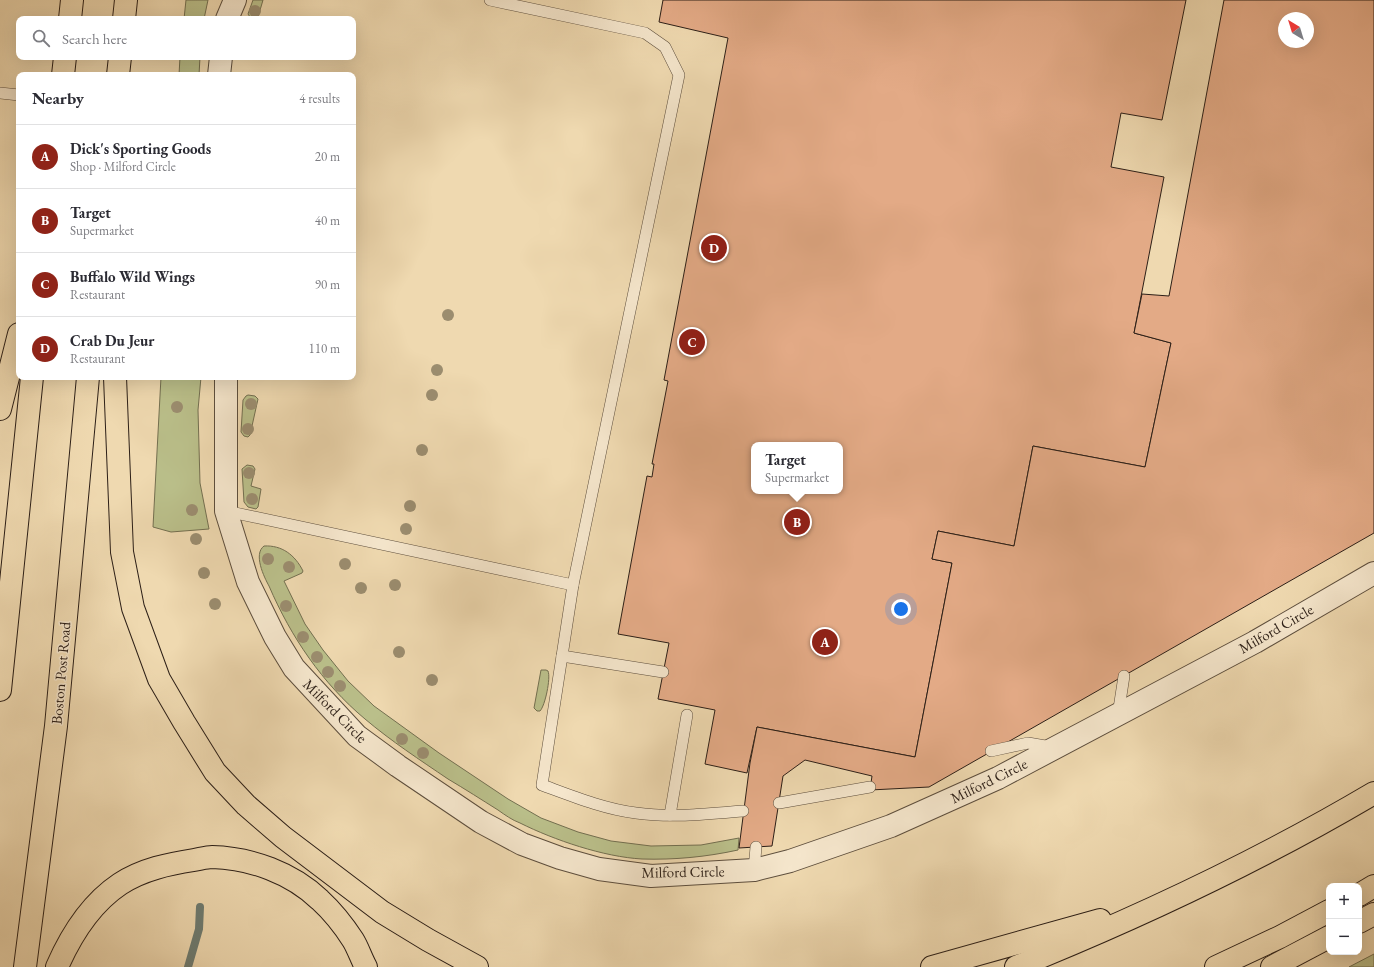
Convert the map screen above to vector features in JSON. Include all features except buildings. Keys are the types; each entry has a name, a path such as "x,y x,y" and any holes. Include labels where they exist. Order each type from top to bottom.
{"main road":[{"path":"70,16 72,0"},
{"path":"124,16 126,0"},
{"path":"63,72 65,60"},
{"path":"118,72 120,60"},
{"path":"0,409 16,346"},
{"path":"0,690 32,380"},
{"name":"Boston Post Road","path":"24,967 56,726 88,380"},
{"path":"115,380 122,552 133,608 159,679 184,722 215,772 246,805 283,837 382,912 477,967"},
{"path":"1016,967 1091,937 1172,900 1254,860 1334,817 1374,793"},
{"path":"57,967 66,946 76,930 104,897 121,884 142,873 163,865 211,857 262,866 302,886 335,916 352,939 366,967"},
{"path":"1362,893 1374,886"},
{"path":"932,967 1172,900"},
{"path":"1216,967 1280,937 1326,913"},
{"path":"1362,920 1374,914"},
{"path":"1272,967 1326,939"}],"street":[{"path":"228,16 235,0"},
{"path":"219,72 221,60"},
{"name":"Milford Circle","path":"226,380 226,511 248,582 275,637 294,668 357,736 398,766 481,822 522,844 560,858 598,869 651,876 754,870 790,861 891,826 998,778 1255,642 1374,573"}],"lane":[{"path":"490,0 645,32 665,47 679,75 573,585 542,785 574,796 636,813 691,816 743,811"},
{"path":"0,92 16,95"},
{"path":"226,511 573,585"},
{"path":"562,656 663,672"},
{"path":"1118,715 1124,676"},
{"path":"670,815 687,715"},
{"path":"1017,737 1028,743 1055,748"},
{"path":"991,751 1028,743"},
{"path":"779,803 870,787"},
{"path":"754,870 756,846"}],"green space":[{"path":"186,0 208,0 205,16 184,16"},
{"path":"253,0 263,0 258,16 249,16 248,14"},
{"path":"180,60 200,60 199,72 179,72"},
{"path":"161,380 201,380 198,410 200,483 209,529 171,532 153,527"},
{"path":"248,395 255,396 258,399 250,435 248,437 244,436 241,432 243,400"},
{"path":"247,465 253,466 255,469 251,486 261,489 258,507 256,509 248,507 244,502 242,469"},
{"path":"264,546 282,549 292,556 300,565 303,571 302,573 284,581 305,624 323,650 348,681 374,706 439,753 508,799 541,818 578,832 611,841 651,846 701,845 739,838 738,850 690,858 666,859 627,858 612,855 580,847 548,836 514,820 448,779 395,743 365,719 349,705 322,675 309,658 287,623 260,566 259,554"},
{"path":"541,670 548,671 549,680 544,704 540,711 537,711 534,708"},
{"path":"1374,954 1374,967 1349,967"}],"waterway":[{"path":"188,967 199,929 200,907"}],"place":[{"name":"Crab Du Jeur","path":"714,248"},
{"name":"Buffalo Wild Wings","path":"692,342"},
{"name":"Target","path":"797,522"},
{"name":"Dick's Sporting Goods","path":"825,642"}]}
